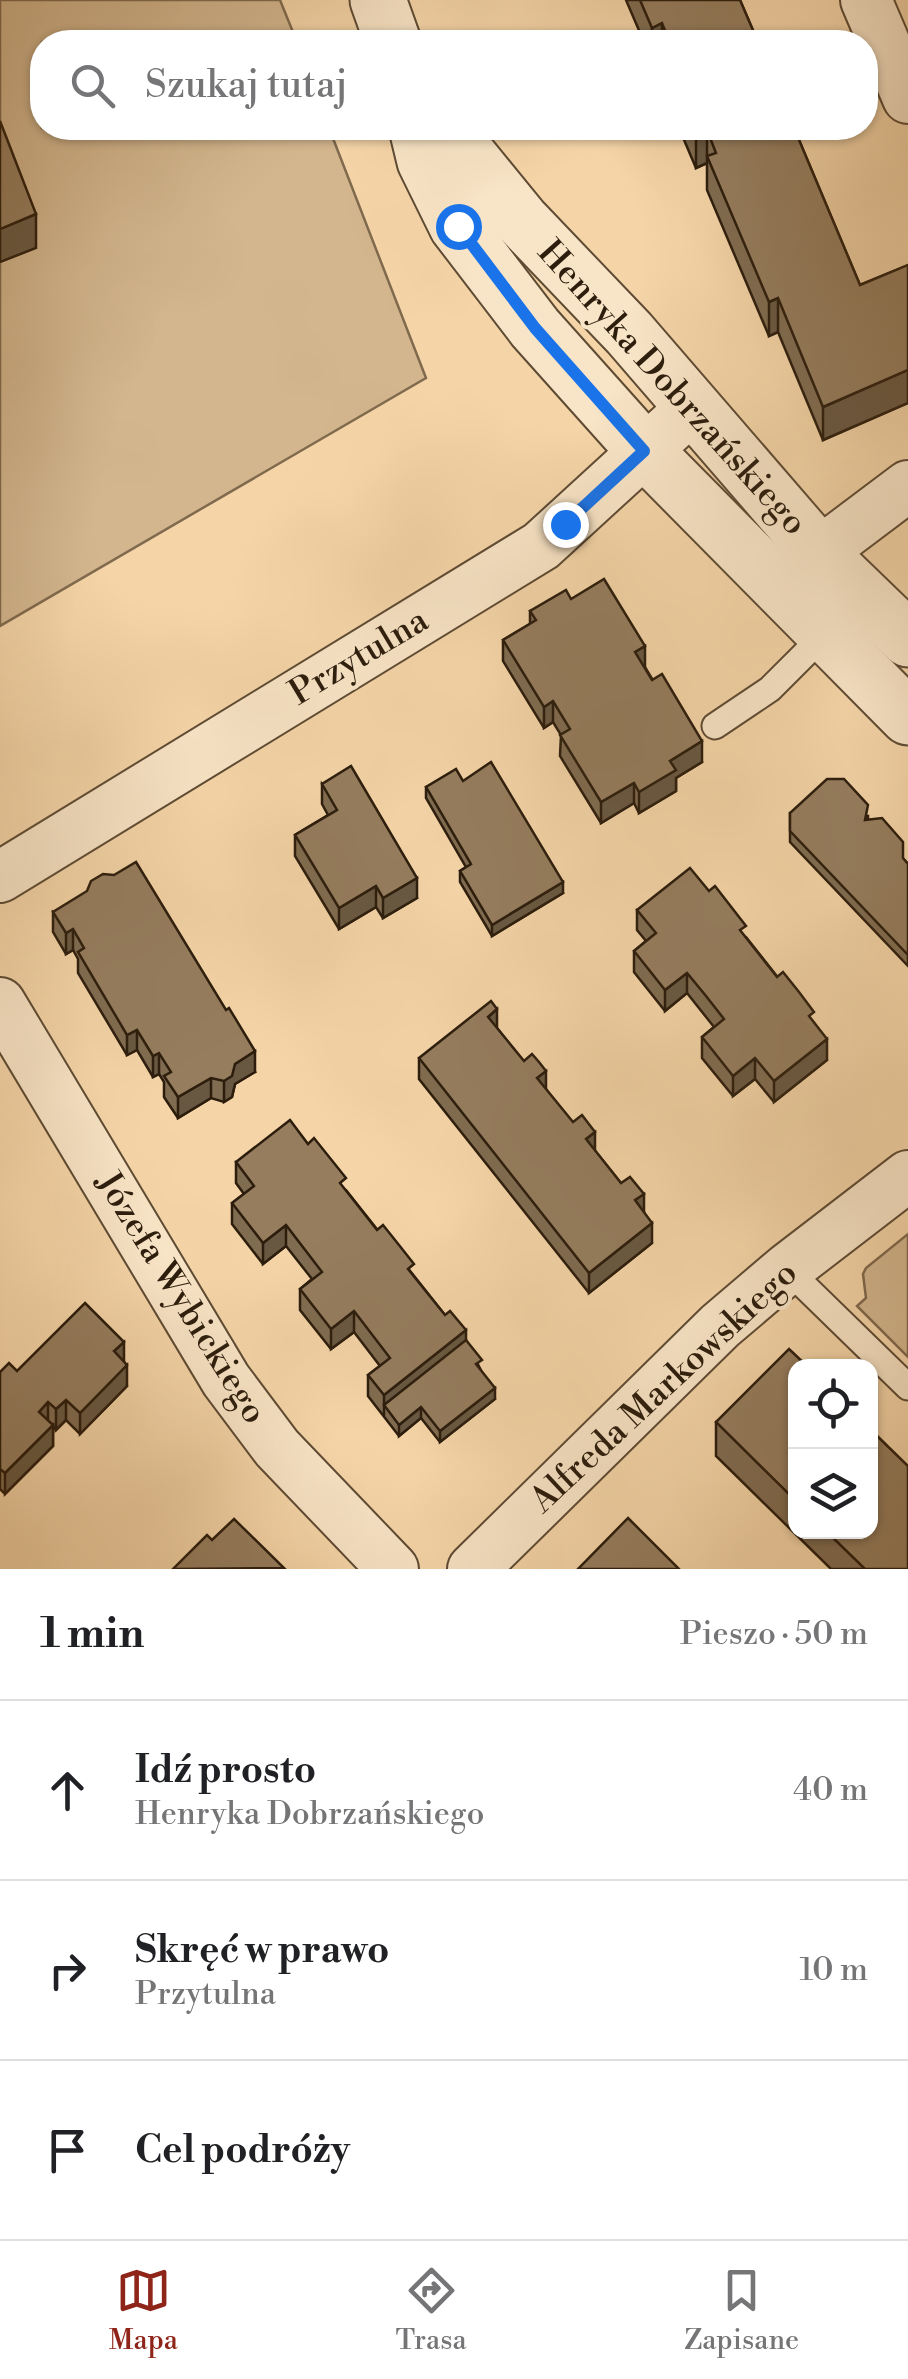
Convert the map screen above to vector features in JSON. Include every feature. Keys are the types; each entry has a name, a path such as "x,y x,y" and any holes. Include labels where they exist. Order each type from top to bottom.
{"street":[{"path":"378,0 389,30"},
{"path":"866,0 908,98"},
{"name":"Henryka Dobrzańskiego","path":"420,140 425,161 458,226 535,328 644,451 908,717"},
{"name":"Henryka Dobrzańskiego","path":"456,140 521,220 694,406 819,553 908,638"},
{"name":"Przytulna","path":"0,877 541,546 694,406"},
{"path":"819,553 908,486"},
{"name":"Józefa Wybickiego","path":"0,1003 226,1380 277,1448 393,1569"},
{"name":"Alfreda Markowskiego","path":"474,1569 720,1326 908,1176"}],"lane":[{"path":"715,726 770,690 824,634"},
{"path":"787,1269 908,1387"}],"shaded area":[{"path":"0,0 280,0 292,30 30,30 30,140 334,140 426,378 0,626 0,262 35,247 0,155"},
{"path":"908,1234 908,1357 857,1306 866,1298 866,1268"}],"building":[{"path":"640,0 740,0 753,30 665,30 662,23 652,28"},
{"path":"0,121 36,214 0,229"},
{"path":"711,140 799,140 860,285 908,265 908,370 823,407 778,298 769,302 707,156 716,153"},
{"path":"604,579 645,646 635,652 652,680 662,674 702,741 670,761 676,770 639,792 634,783 601,802 560,735 570,729 553,701 544,707 503,640 536,620 530,611 566,590 571,599"},
{"path":"491,762 563,882 492,925 460,871 471,864 426,787 456,769 463,781"},
{"path":"351,766 417,878 383,898 376,886 339,908 295,835 337,810 322,784"},
{"path":"827,779 844,779 868,805 865,820 882,818 903,842 903,858 908,864 908,955 790,831 790,813"},
{"path":"136,862 255,1051 235,1064 232,1076 224,1081 211,1078 178,1097 164,1076 171,1072 159,1053 153,1056 137,1030 127,1035 78,952 84,948 73,929 66,933 53,912 87,891 91,881 103,874 114,875"},
{"path":"690,868 709,891 715,886 746,926 740,930 777,977 783,972 799,992 814,1012 809,1016 827,1039 774,1081 755,1058 733,1076 702,1037 724,1019 706,996 687,973 665,990 634,951 656,933 637,910"},
{"path":"491,1001 497,1009 488,1017 524,1061 532,1054 539,1062 546,1071 537,1078 573,1122 582,1115 595,1132 586,1139 621,1183 630,1177 644,1194 635,1200 652,1223 589,1273 419,1058"},
{"path":"290,1120 308,1144 314,1138 346,1178 340,1183 377,1230 383,1225 414,1264 408,1269 445,1315 450,1311 466,1330 384,1395 368,1375 390,1358 354,1311 331,1329 300,1289 322,1272 286,1225 263,1243 232,1203 254,1186 236,1162"},
{"path":"85,1303 124,1342 114,1351 127,1365 80,1413 66,1400 56,1409 48,1402 39,1412 53,1425 5,1473 0,1469 0,1372 9,1363 17,1371"},
{"path":"466,1340 482,1360 476,1364 495,1388 440,1431 421,1407 399,1425 384,1405"},
{"path":"789,1349 800,1359 788,1359 788,1493 716,1422"},
{"path":"878,1437 908,1466 908,1569 865,1569 834,1539 878,1539"},
{"path":"628,1518 679,1569 578,1569"},
{"path":"234,1519 284,1568 173,1569 207,1535 212,1540"}],"route":[{"path":"458,226 535,328 644,451 565,524"}]}
